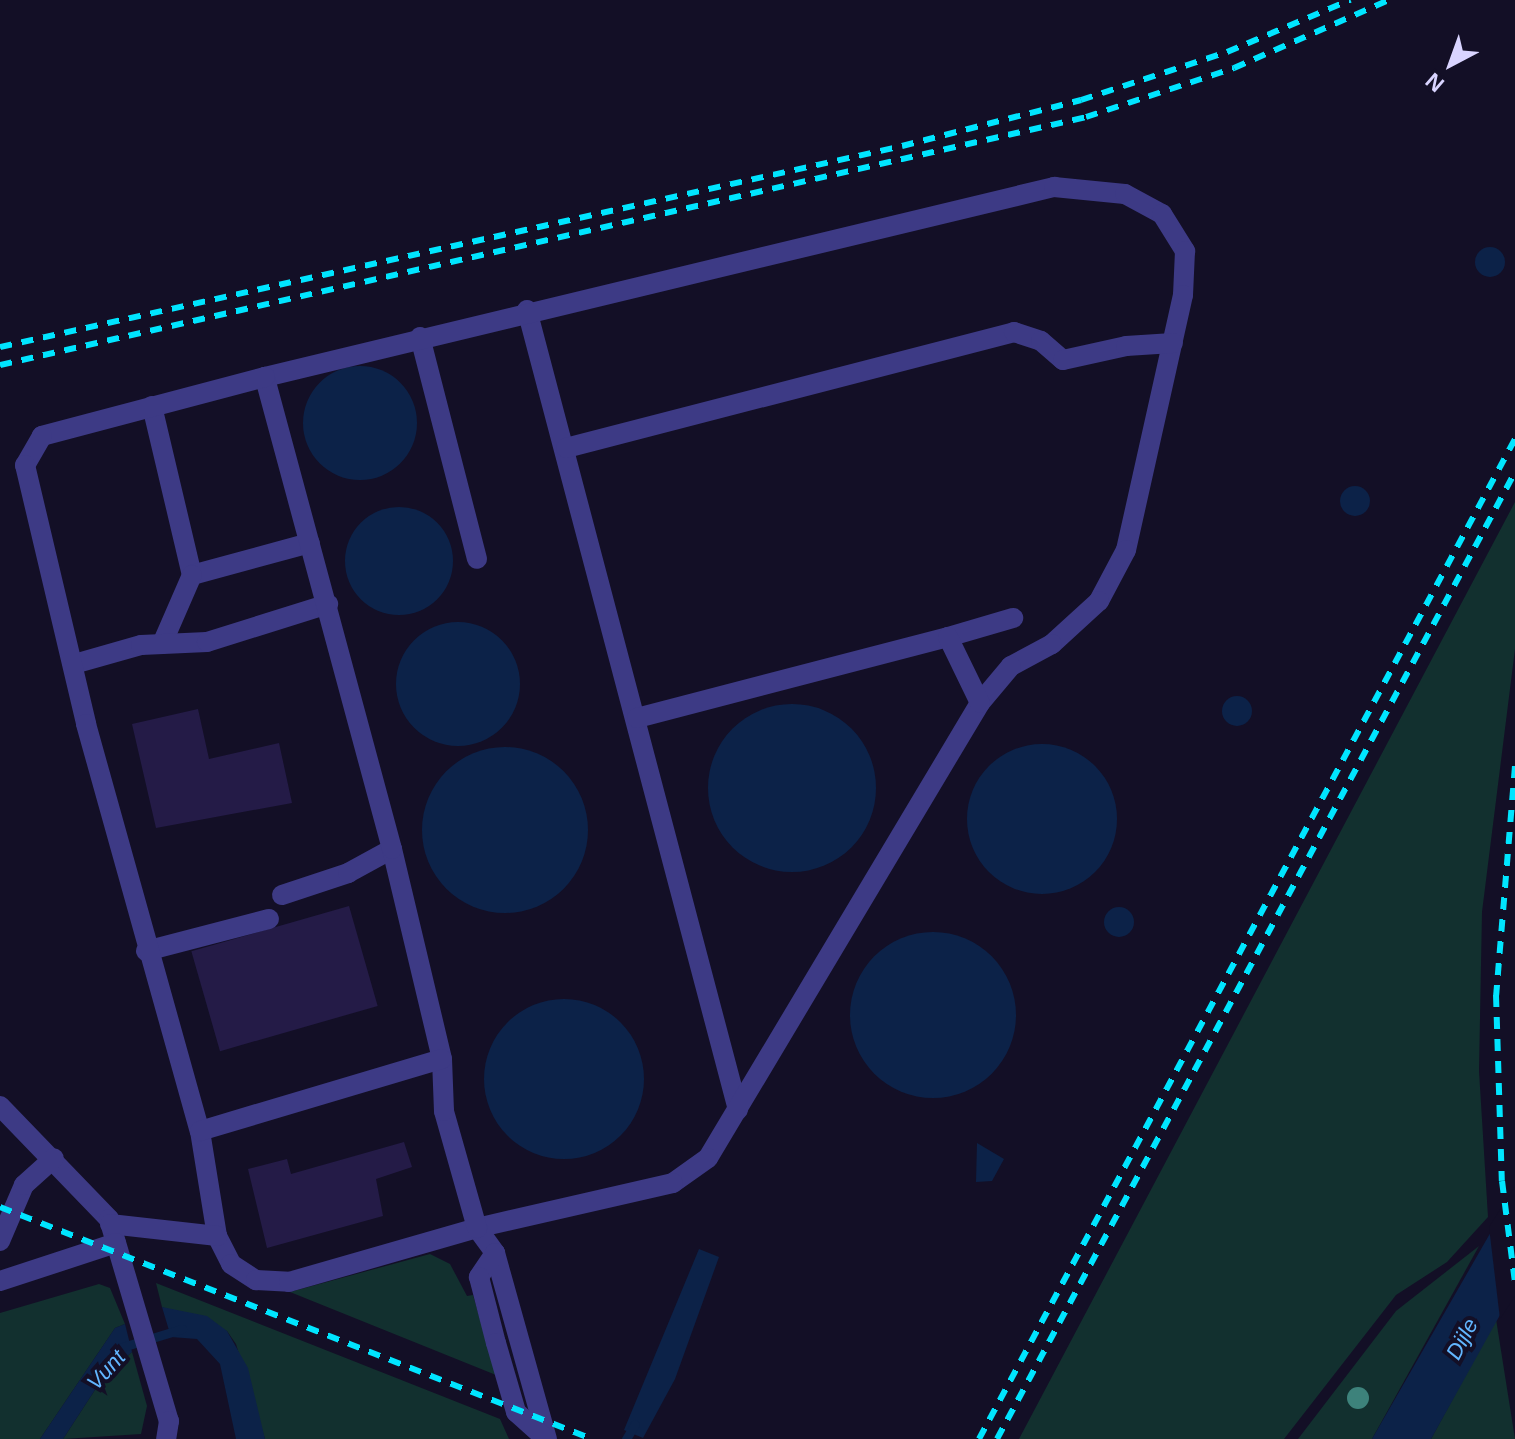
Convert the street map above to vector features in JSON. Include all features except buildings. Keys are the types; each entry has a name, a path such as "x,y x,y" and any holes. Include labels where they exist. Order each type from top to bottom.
{"lane":[{"path":"1054,187 1125,194 1162,214 1185,251 1173,343 1126,550 1099,601 1052,644 1011,666 980,703 708,1158 673,1183 477,1228 289,1282 256,1280 231,1264 217,1236 200,1131 146,951 25,465 42,436 527,310 1054,187"},
{"path":"527,310 566,448 738,1110"},
{"path":"566,448 1014,332 1041,341 1063,360 1126,346 1173,343"},
{"path":"420,337 477,559"},
{"path":"265,377 392,849 442,1059 444,1111 477,1228 495,1253 547,1439"},
{"path":"152,406 192,575 162,644"},
{"path":"192,575 310,543"},
{"path":"74,664 162,644 207,642 328,604"},
{"path":"637,718 1013,618"},
{"path":"948,637 980,703"},
{"path":"282,895 348,873 392,849"},
{"path":"146,951 269,919"},
{"path":"200,1131 442,1059"},
{"path":"0,1106 54,1158 113,1234 169,1421 167,1438"},
{"path":"0,1241 24,1185 54,1158"},
{"path":"0,1281 113,1234 217,1236"}],"green space":[{"path":"1515,502 1515,649 1482,912 1479,1071 1488,1217 1447,1262 1396,1295 1284,1439 1019,1439"},
{"path":"1479,1246 1372,1439 1298,1439 1396,1311"},
{"path":"430,1254 450,1264 467,1296 473,1295 496,1375 290,1292"},
{"path":"156,1283 500,1419 509,1439 265,1439 236,1344 227,1331 162,1307"},
{"path":"99,1284 110,1288 125,1324 115,1328 40,1439 0,1439 0,1313"},
{"path":"1496,1319 1515,1439 1431,1439"},
{"path":"132,1352 147,1406 141,1434 63,1439 102,1379"}],"water":[{"path":"1490,247 1496,248 1504,256 1504,268 1496,276 1490,277 1484,276 1476,268 1475,262 1476,256 1484,248"},
{"path":"360,366 382,370 401,382 413,401 417,423 413,445 401,464 382,476 360,480 338,476 319,464 307,445 303,423 307,401 319,382 338,370"},
{"path":"1355,486 1366,490 1370,501 1366,512 1355,516 1344,512 1340,501 1344,490"},
{"path":"399,507 420,511 437,523 449,540 453,561 449,582 437,599 420,611 399,615 378,611 361,599 349,582 345,561 349,540 361,523 378,511"},
{"path":"458,622 482,627 502,640 515,660 520,684 515,708 502,728 482,741 458,746 434,741 414,728 401,708 396,684 401,660 414,640 434,627"},
{"path":"1237,696 1248,700 1252,711 1248,722 1237,726 1226,722 1222,711 1226,700"},
{"path":"792,704 824,710 851,729 870,756 876,788 870,820 851,847 824,866 792,872 760,866 733,847 714,820 708,788 714,756 733,729 760,710"},
{"path":"1042,744 1071,750 1095,766 1111,790 1117,819 1111,848 1095,872 1071,888 1042,894 1013,888 989,872 973,848 967,819 973,790 989,766 1013,750"},
{"path":"505,747 537,753 564,771 582,798 588,830 582,862 564,889 537,907 505,913 473,907 446,889 428,862 422,830 428,798 446,771 473,753"},
{"path":"1119,907 1125,908 1133,916 1133,928 1125,936 1119,937 1113,936 1105,928 1104,922 1105,916 1113,908"},
{"path":"933,932 965,939 991,957 1009,983 1016,1015 1009,1047 991,1073 965,1091 933,1098 901,1091 875,1073 857,1047 850,1015 857,983 875,957 901,939"},
{"path":"564,999 595,1005 621,1022 638,1048 644,1079 638,1110 621,1136 595,1153 564,1159 533,1153 507,1136 490,1110 484,1079 490,1048 507,1022 533,1005"},
{"path":"977,1143 1004,1159 992,1181 976,1182"},
{"name":"Dijle","path":"1515,1190 1515,1288 1431,1439 1372,1439"},
{"path":"699,1249 719,1257 675,1379 643,1438 624,1430"},
{"path":"162,1307 207,1316 227,1331 248,1368 265,1439 236,1439 220,1364 197,1339 171,1337"},
{"path":"125,1324 132,1352 102,1379 63,1439 40,1439 115,1328"}],"pier":[{"path":"1515,1186 1515,1296 1500,1319 1489,1227"}],"waterway":[{"name":"Vunt","path":"119,1348 182,1329"},
{"name":"Vunt","path":"626,1439 635,1424"}],"railway":[{"path":"0,347 902,146 1081,100 1227,52 1350,0"},
{"path":"0,365 1086,117 1234,68 1389,0"},
{"path":"979,1439 1515,439"},
{"path":"997,1439 1515,472"},
{"path":"1515,766 1496,995 1502,1181 1515,1282"},
{"path":"0,1207 592,1439"}]}
